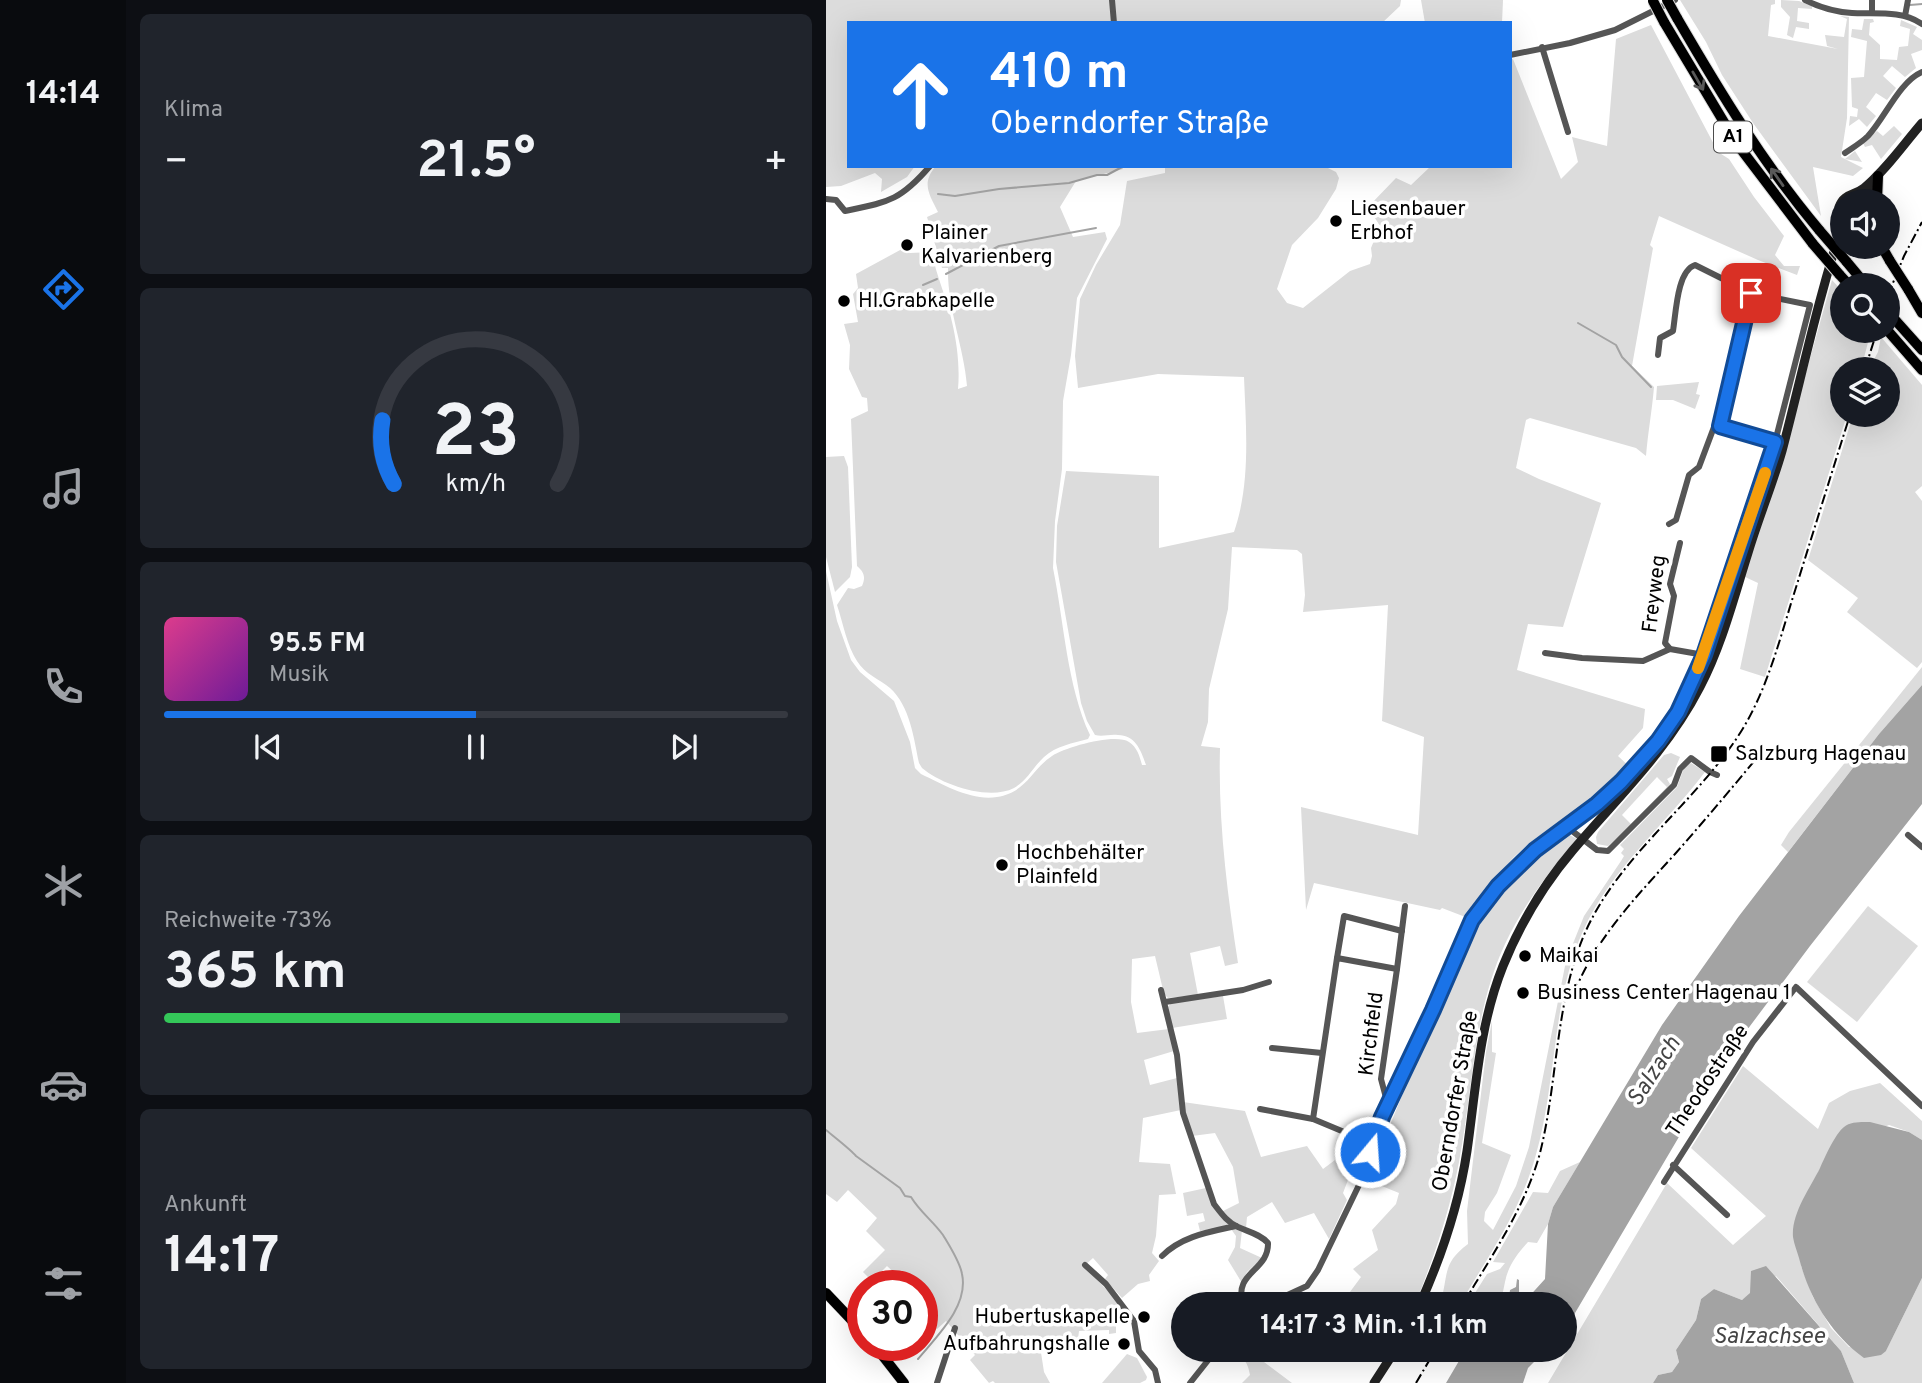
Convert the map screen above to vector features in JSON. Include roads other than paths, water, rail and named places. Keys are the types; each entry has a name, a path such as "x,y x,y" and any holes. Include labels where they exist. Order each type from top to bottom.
{"highway":[{"name":"A1","path":"1652,0 1737,144 1838,273"},
{"name":"A1","path":"1667,0 1744,131 1785,188 1856,273"},
{"path":"1874,189 1878,176"},
{"path":"1889,259 1922,313"},
{"path":"1900,326 1922,351"},
{"path":"1898,343 1922,370"}],"main road":[{"path":"1863,189 1878,176 1922,122"},
{"name":"Oberndorfer Straße","path":"1425,1292 1453,1219 1467,1151 1476,1067 1491,999 1503,965 1524,921 1548,884 1583,839 1647,768 1702,685 1781,455 1831,259"},
{"path":"826,1293 847,1315"},
{"path":"887,1361 905,1383"},
{"path":"1374,1383 1388,1362"}],"street":[{"path":"1112,0 1114,21"},
{"path":"1512,54 1570,43 1615,30 1675,0"},
{"path":"1805,0 1818,6 1850,13 1905,16 1922,24"},
{"path":"1872,0 1872,13"},
{"path":"1905,16 1908,0"},
{"path":"1542,47 1568,132"},
{"path":"1845,153 1867,137 1897,96 1922,72"},
{"path":"826,199 836,200 845,211 885,202 911,189 928,168"},
{"path":"1298,1292 1313,1280 1359,1185 1390,1100 1472,920 1515,868 1614,789 1658,741 1678,712 1704,655 1775,442 1810,305 1751,293 1695,265 1689,267 1682,276 1673,331 1660,338 1658,355"},
{"path":"1720,426 1751,293"},
{"path":"1669,524 1676,520 1689,475 1699,467 1714,427 1720,426 1775,442"},
{"name":"Freyweg","path":"1670,649 1665,643 1674,596 1670,584 1680,543"},
{"name":"Freyweg","path":"1545,653 1643,661 1670,649 1704,655"},
{"path":"1567,827 1597,850 1611,849 1674,785 1679,769 1691,758 1717,775"},
{"path":"1908,835 1922,847"},
{"name":"Kirchfeld","path":"1390,1100 1385,1094 1381,1079 1405,905"},
{"path":"1313,1119 1345,916 1402,931"},
{"name":"Kirchfeld","path":"1337,958 1397,970"},
{"path":"1165,1002 1243,990 1269,982"},
{"name":"Theodostraße","path":"1664,1182 1754,1042 1796,987 1922,1105"},
{"path":"1161,990 1177,1055 1186,1125 1214,1204 1223,1216 1236,1226 1262,1236 1268,1243 1265,1261 1247,1277 1242,1292"},
{"path":"1272,1048 1322,1053"},
{"path":"1260,1109 1313,1119 1349,1134 1367,1160"},
{"name":"Theodostraße","path":"1673,1166 1727,1215"},
{"path":"1162,1256 1185,1239 1236,1226"},
{"path":"1085,1265 1105,1284 1135,1321 1139,1351 1155,1370 1158,1383"},
{"path":"937,1383 955,1328"},
{"path":"1190,1383 1207,1362"}],"water":[{"name":"Salzach","path":"1922,685 1922,804 1750,1026 1696,1108 1577,1310 1577,1292 1533,1292 1545,1279 1548,1224 1553,1207 1662,1025 1739,916 1879,734"},
{"name":"Salzachsee","path":"1870,1122 1909,1132 1922,1140 1922,1278 1886,1351 1881,1355 1864,1358 1841,1338 1815,1301 1803,1273 1793,1228 1802,1201 1837,1135 1850,1124"},
{"name":"Salzachsee","path":"1766,1266 1841,1351 1854,1383 1653,1383 1658,1375 1672,1372 1679,1362 1676,1350 1696,1320 1701,1299 1714,1289 1742,1300 1750,1293 1751,1271"},
{"path":"1517,1279 1519,1292 1510,1292 1516,1287"},
{"path":"1458,1362 1534,1362 1528,1368 1523,1383 1446,1383"}],"waterway":[{"path":"1910,5 1922,4"},
{"path":"938,194 955,196 1069,183 1107,175 1120,168"},
{"path":"946,274 999,246 1096,228"},
{"path":"923,285 937,279"},
{"path":"1578,323 1616,345 1622,357 1651,387"},
{"path":"826,1130 900,1188 905,1196 911,1197 943,1235 954,1254 962,1274 961,1298 950,1320 938,1335"}],"railway":[{"path":"1897,273 1922,222"},
{"path":"1869,357 1873,343"},
{"path":"1470,1292 1507,1231 1534,1173 1546,1126 1567,988 1584,935 1617,879 1703,782 1751,714 1777,648 1846,427"},
{"path":"1574,993 1594,954 1618,919 1766,747"},
{"path":"1416,1383 1428,1362"}],"place":[{"name":"Liesenbauer Erbhof","path":"1336,221"},
{"name":"Plainer Kalvarienberg","path":"907,245"},
{"name":"Hl.Grabkapelle","path":"844,301"},
{"name":"Salzburg Hagenau","path":"1719,754"},
{"name":"Hochbehälter Plainfeld","path":"1002,865"},
{"name":"Maikai","path":"1525,956"},
{"name":"Business Center Hagenau 1","path":"1523,993"},
{"name":"Hubertuskapelle","path":"1144,1317"},
{"name":"Aufbahrungshalle","path":"1124,1344"}]}
